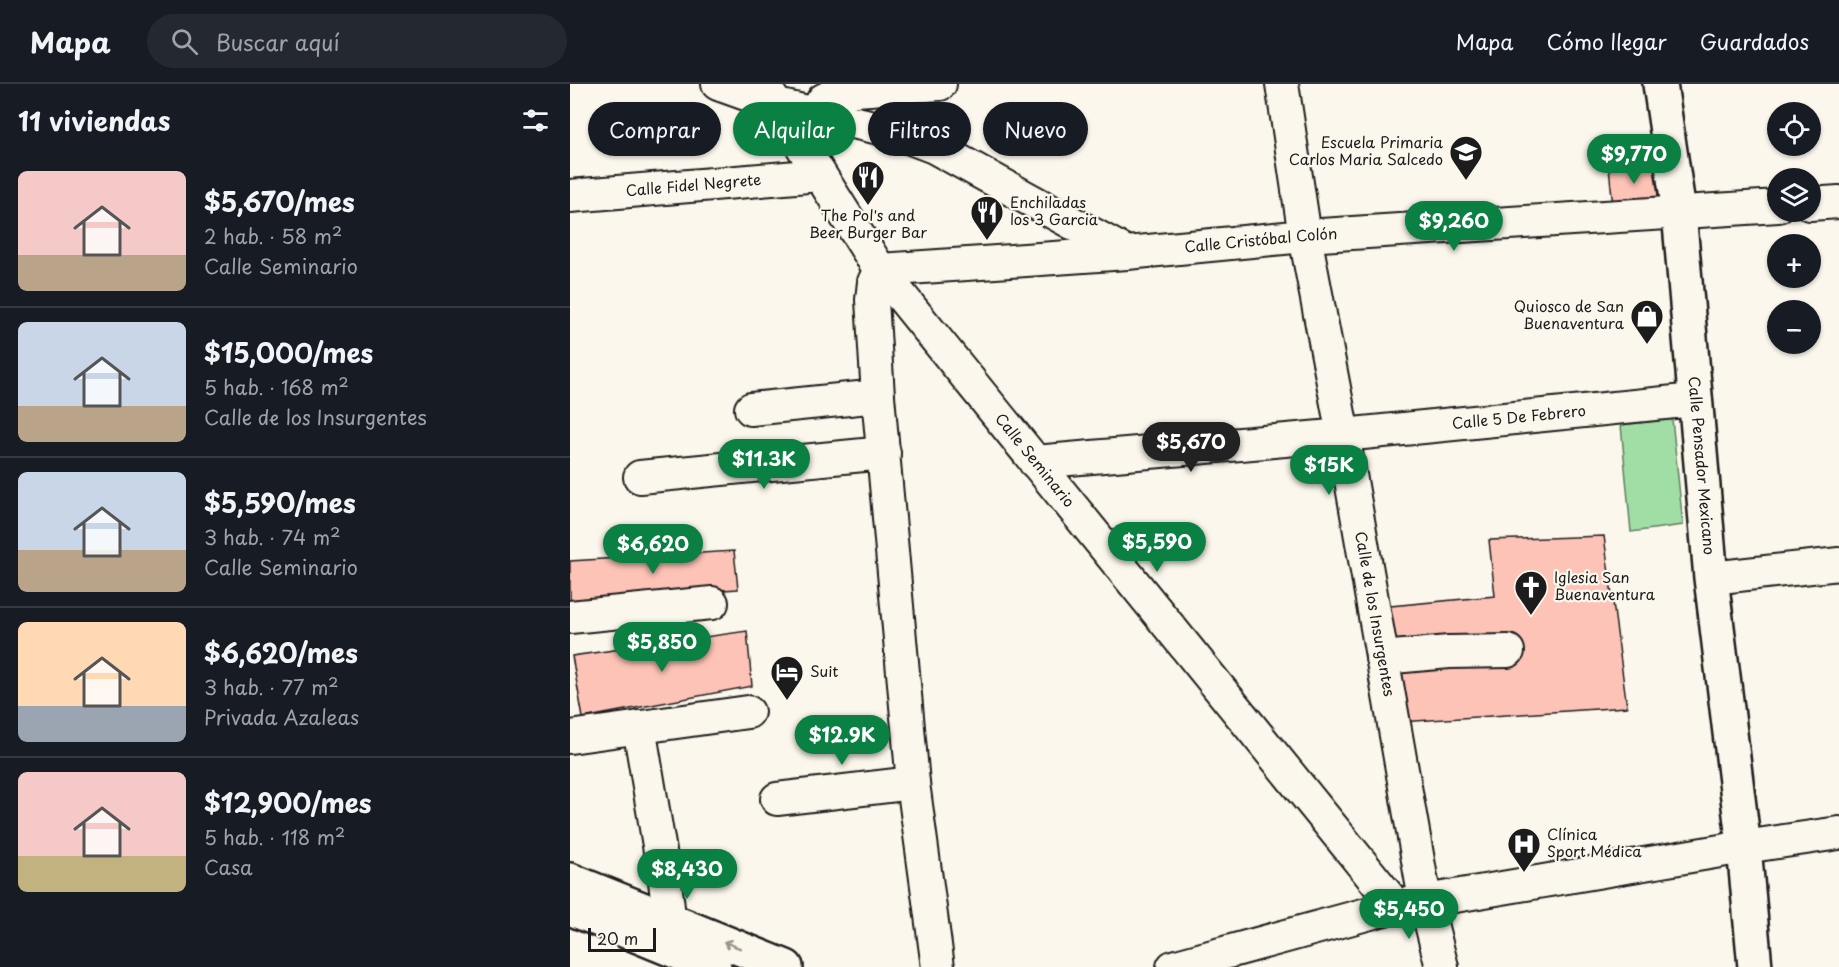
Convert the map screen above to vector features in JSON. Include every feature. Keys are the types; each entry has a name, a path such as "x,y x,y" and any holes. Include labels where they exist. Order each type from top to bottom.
{"main road":[{"name":"Calle Pensador Mexicano","path":"1660,84 1679,212 1711,578 1744,847 1755,967"},
{"path":"570,880 672,936 714,967"},
{"path":"570,908 786,967"}],"street":[{"path":"718,84 770,94 789,102"},
{"path":"822,102 842,92 940,84"},
{"name":"Calle de los Insurgentes","path":"1282,84 1305,236 1382,658 1411,903 1442,967"},
{"name":"Calle Seminario","path":"770,94 880,270 1035,462 1411,903"},
{"path":"856,122 892,130 934,147 1127,253"},
{"name":"Calle Fidel Negrete","path":"570,196 820,175"},
{"path":"1821,203 1839,202"},
{"name":"Calle Cristóbal Colón","path":"880,270 1127,253 1305,236 1767,207"},
{"path":"880,270 874,282 872,300 878,396 914,783 938,967"},
{"path":"751,409 878,396"},
{"name":"Calle 5 De Febrero","path":"1035,462 1343,435 1695,400"},
{"path":"640,477 884,453"},
{"path":"1711,578 1839,564"},
{"path":"570,618 712,603"},
{"path":"1382,658 1449,652 1508,651"},
{"path":"570,737 748,712"},
{"path":"639,728 672,936"},
{"path":"777,800 914,783"},
{"path":"1173,967 1411,903 1839,833"}],"green space":[{"path":"1672,419 1683,525 1631,532 1621,425"}],"building":[{"path":"1655,164 1659,200 1613,206 1609,168"},
{"path":"1604,536 1627,707 1400,722 1380,607 1495,596 1489,540"},
{"path":"734,551 738,589 570,600 570,561"},
{"path":"747,631 752,686 583,718 572,656"}],"place":[{"name":"Escuela Primaria Carlos Maria Salcedo","path":"1466,181"},
{"name":"The Pol's and Beer Burger Bar","path":"868,206"},
{"name":"Enchiladas los 3 Garcia","path":"987,241"},
{"name":"Quiosco de San Buenaventura","path":"1647,345"},
{"name":"Iglesia San Buenaventura","path":"1531,616"},
{"name":"Suit","path":"787,701"},
{"name":"Clínica Sport Médica","path":"1524,873"}]}
